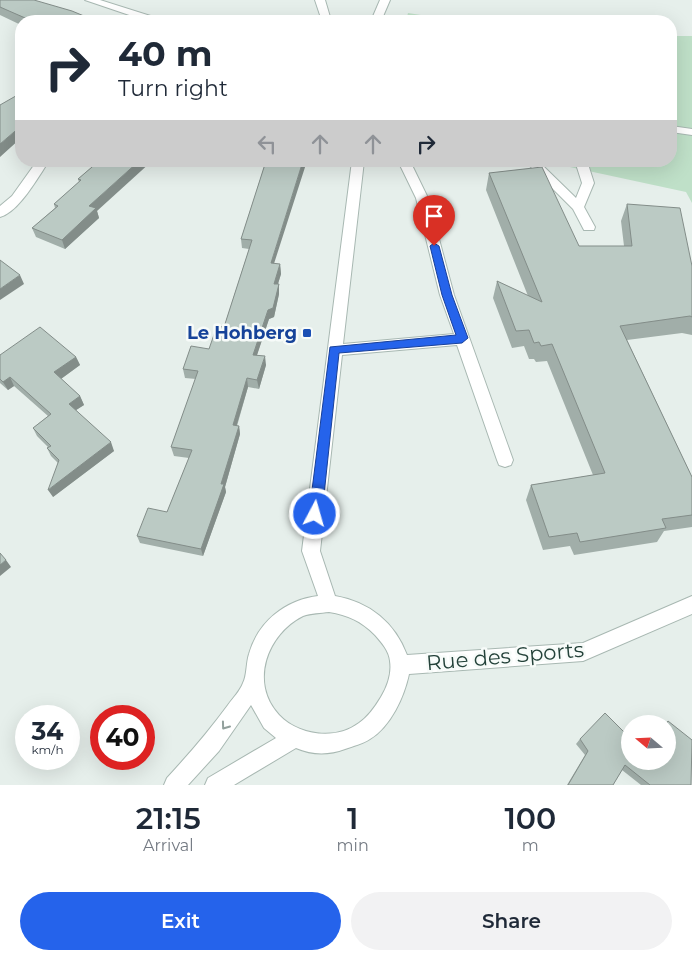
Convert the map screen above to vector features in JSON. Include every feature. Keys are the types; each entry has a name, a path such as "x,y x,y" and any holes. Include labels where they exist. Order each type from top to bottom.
{"street":[{"path":"90,0 137,15"},
{"path":"320,0 323,15"},
{"path":"379,15 385,0"},
{"path":"677,130 692,132"},
{"path":"0,213 16,199 40,167"},
{"path":"329,603 311,551 357,167"},
{"path":"407,167 422,198 447,295 505,460"},
{"path":"537,167 578,207 589,227"},
{"path":"578,207 588,182 583,167"},
{"path":"334,350 462,338"},
{"path":"329,603 347,606 369,616 392,641 400,665 386,709 365,731 340,742 319,745 293,739 274,725 263,709 253,686 255,661 265,637 279,621 300,608 329,603"},
{"name":"Rue des Sports","path":"400,665 583,652 692,606"},
{"path":"174,785 212,744 253,686"},
{"path":"215,785 293,739"}],"green space":[{"path":"677,36 692,36 692,203 686,192 570,167 677,167"}],"building":[{"path":"0,0 34,0 82,15 18,15 0,7"},
{"path":"15,96 15,131 0,144 0,105"},
{"path":"92,167 132,167 89,206 96,208 62,240 32,228 58,206 54,204 81,180 78,179"},
{"path":"264,167 301,167 271,263 280,264 274,284 279,284 273,308 268,310 253,355 265,356 257,380 247,378 233,425 239,426 221,484 224,484 201,549 137,536 148,508 167,512 192,450 171,447 198,371 183,369 191,346 209,349 217,326 224,327 252,240 241,239"},
{"path":"542,167 579,246 632,246 627,204 680,208 692,266 692,317 620,326 692,477 692,515 662,519 666,528 580,542 577,533 549,537 531,485 605,473 552,344 541,346 539,342 534,343 529,330 516,331 497,281 542,302 489,173"},
{"path":"0,260 20,275 0,289"},
{"path":"40,327 76,357 54,372 80,396 69,404 111,442 48,490 59,460 47,448 51,446 33,428 51,414 10,377 3,382 0,379 0,355"},
{"path":"0,553 6,560 0,565"},
{"path":"605,713 621,729 622,770 613,785 568,785 588,751 580,739"},
{"path":"676,727 692,740 691,785 650,785 631,770 676,770"}],"place":[{"name":"Le Hohberg","path":"307,333"}],"route":[{"path":"315,514 334,350 462,338 447,295 434,246"}]}
